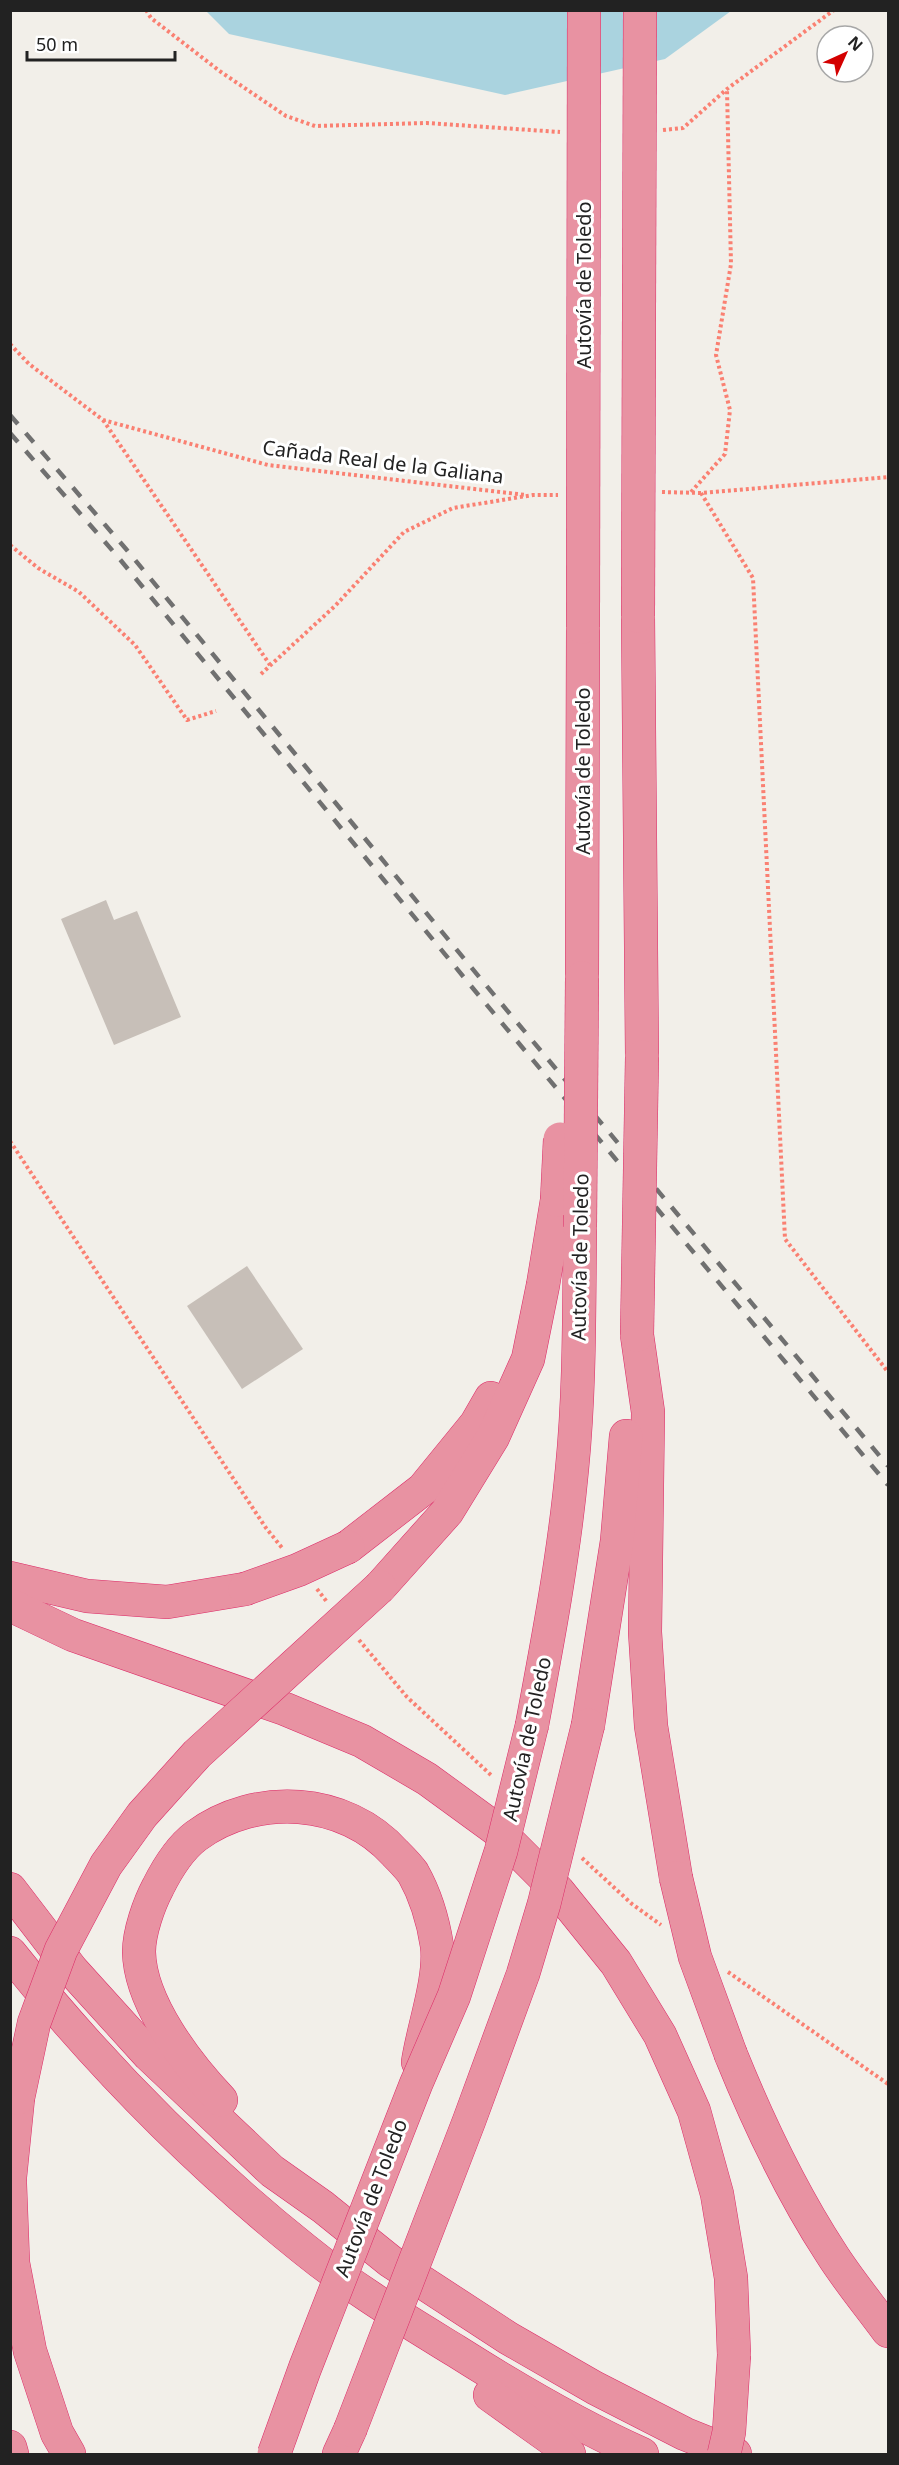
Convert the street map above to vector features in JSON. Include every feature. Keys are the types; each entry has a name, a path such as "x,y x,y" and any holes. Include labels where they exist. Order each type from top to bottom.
{"highway":[{"name":"Autovía de Toledo","path":"274,2454 304,2367 416,2084 454,1996 479,1923 517,1793 532,1725 555,1601 572,1467 578,1379 580,1227 576,968 584,765 584,10"},
{"path":"345,2446 523,1974 544,1904 588,1725 617,1541 628,1409 637,1335 642,1057 638,616 640,10"},
{"path":"10,2177 18,2098 34,2024 61,1950 106,1865 142,1815 197,1754 380,1587 447,1512 493,1437 528,1359 543,1285 556,1200 576,968"},
{"path":"10,1578 87,1596 167,1602 245,1589 298,1570 348,1547 423,1489 476,1424 515,1353 543,1285"},
{"path":"637,1335 648,1412 645,1632 651,1726 676,1878 695,1957 760,2126 794,2192 831,2254 888,2331"},
{"path":"10,1605 74,1635 285,1709 362,1742 427,1779 497,1830 558,1891 616,1963 660,2035 694,2111 717,2194 731,2278 734,2355 729,2432 724,2454"},
{"path":"323,2207 282,2156 219,2098 166,2033 146,1988 139,1951 149,1904 168,1868 195,1837 228,1818 264,1808 306,1806 350,1818 385,1841 412,1871 430,1909 437,1949 434,1989 422,2033 416,2084"},
{"path":"10,1890 72,1970 149,2055 272,2171 323,2207 390,2261 508,2338 595,2388 686,2434 735,2454"},
{"path":"10,1953 62,2017 139,2102 217,2174 305,2250 379,2303 516,2388 607,2439 642,2454"},
{"path":"10,2184 13,2263 30,2351 57,2433 69,2454"},
{"path":"379,2303 413,2343 499,2401 569,2454"},
{"path":"10,2447 12,2454"}],"path":[{"path":"146,10 151,18 230,78 286,116 315,126 427,123 563,132"},
{"path":"652,132 683,128 727,89 834,10"},
{"path":"690,492 725,454 730,410 716,355 730,264 727,89"},
{"name":"Cañada Real de la Galiana","path":"10,345 29,364 104,420 268,465 533,495 562,495"},
{"path":"104,420 270,665"},
{"path":"656,491 700,493 888,477"},
{"path":"700,493 753,578 785,1239 888,1372"},
{"name":"Cañada Real de la Galiana","path":"261,674 334,606 404,532 453,508 533,495"},
{"path":"10,545 38,568 79,592 135,645 187,720 216,711"},
{"path":"10,1141 266,1528 288,1555"},
{"path":"310,1581 333,1608"},
{"path":"355,1635 407,1697 493,1776"},
{"path":"580,1856 632,1904 670,1931"},
{"path":"727,1971 888,2084"}],"water":[{"path":"206,11 731,11 665,59 505,95 229,34"}],"building":[{"path":"106,900 114,920 137,911 181,1017 114,1045 61,919"},
{"path":"247,1266 303,1349 242,1389 187,1306"}],"railway":[{"path":"10,415 126,549 485,984 888,1466"},
{"path":"10,433 118,557 476,992 888,1485"}]}
